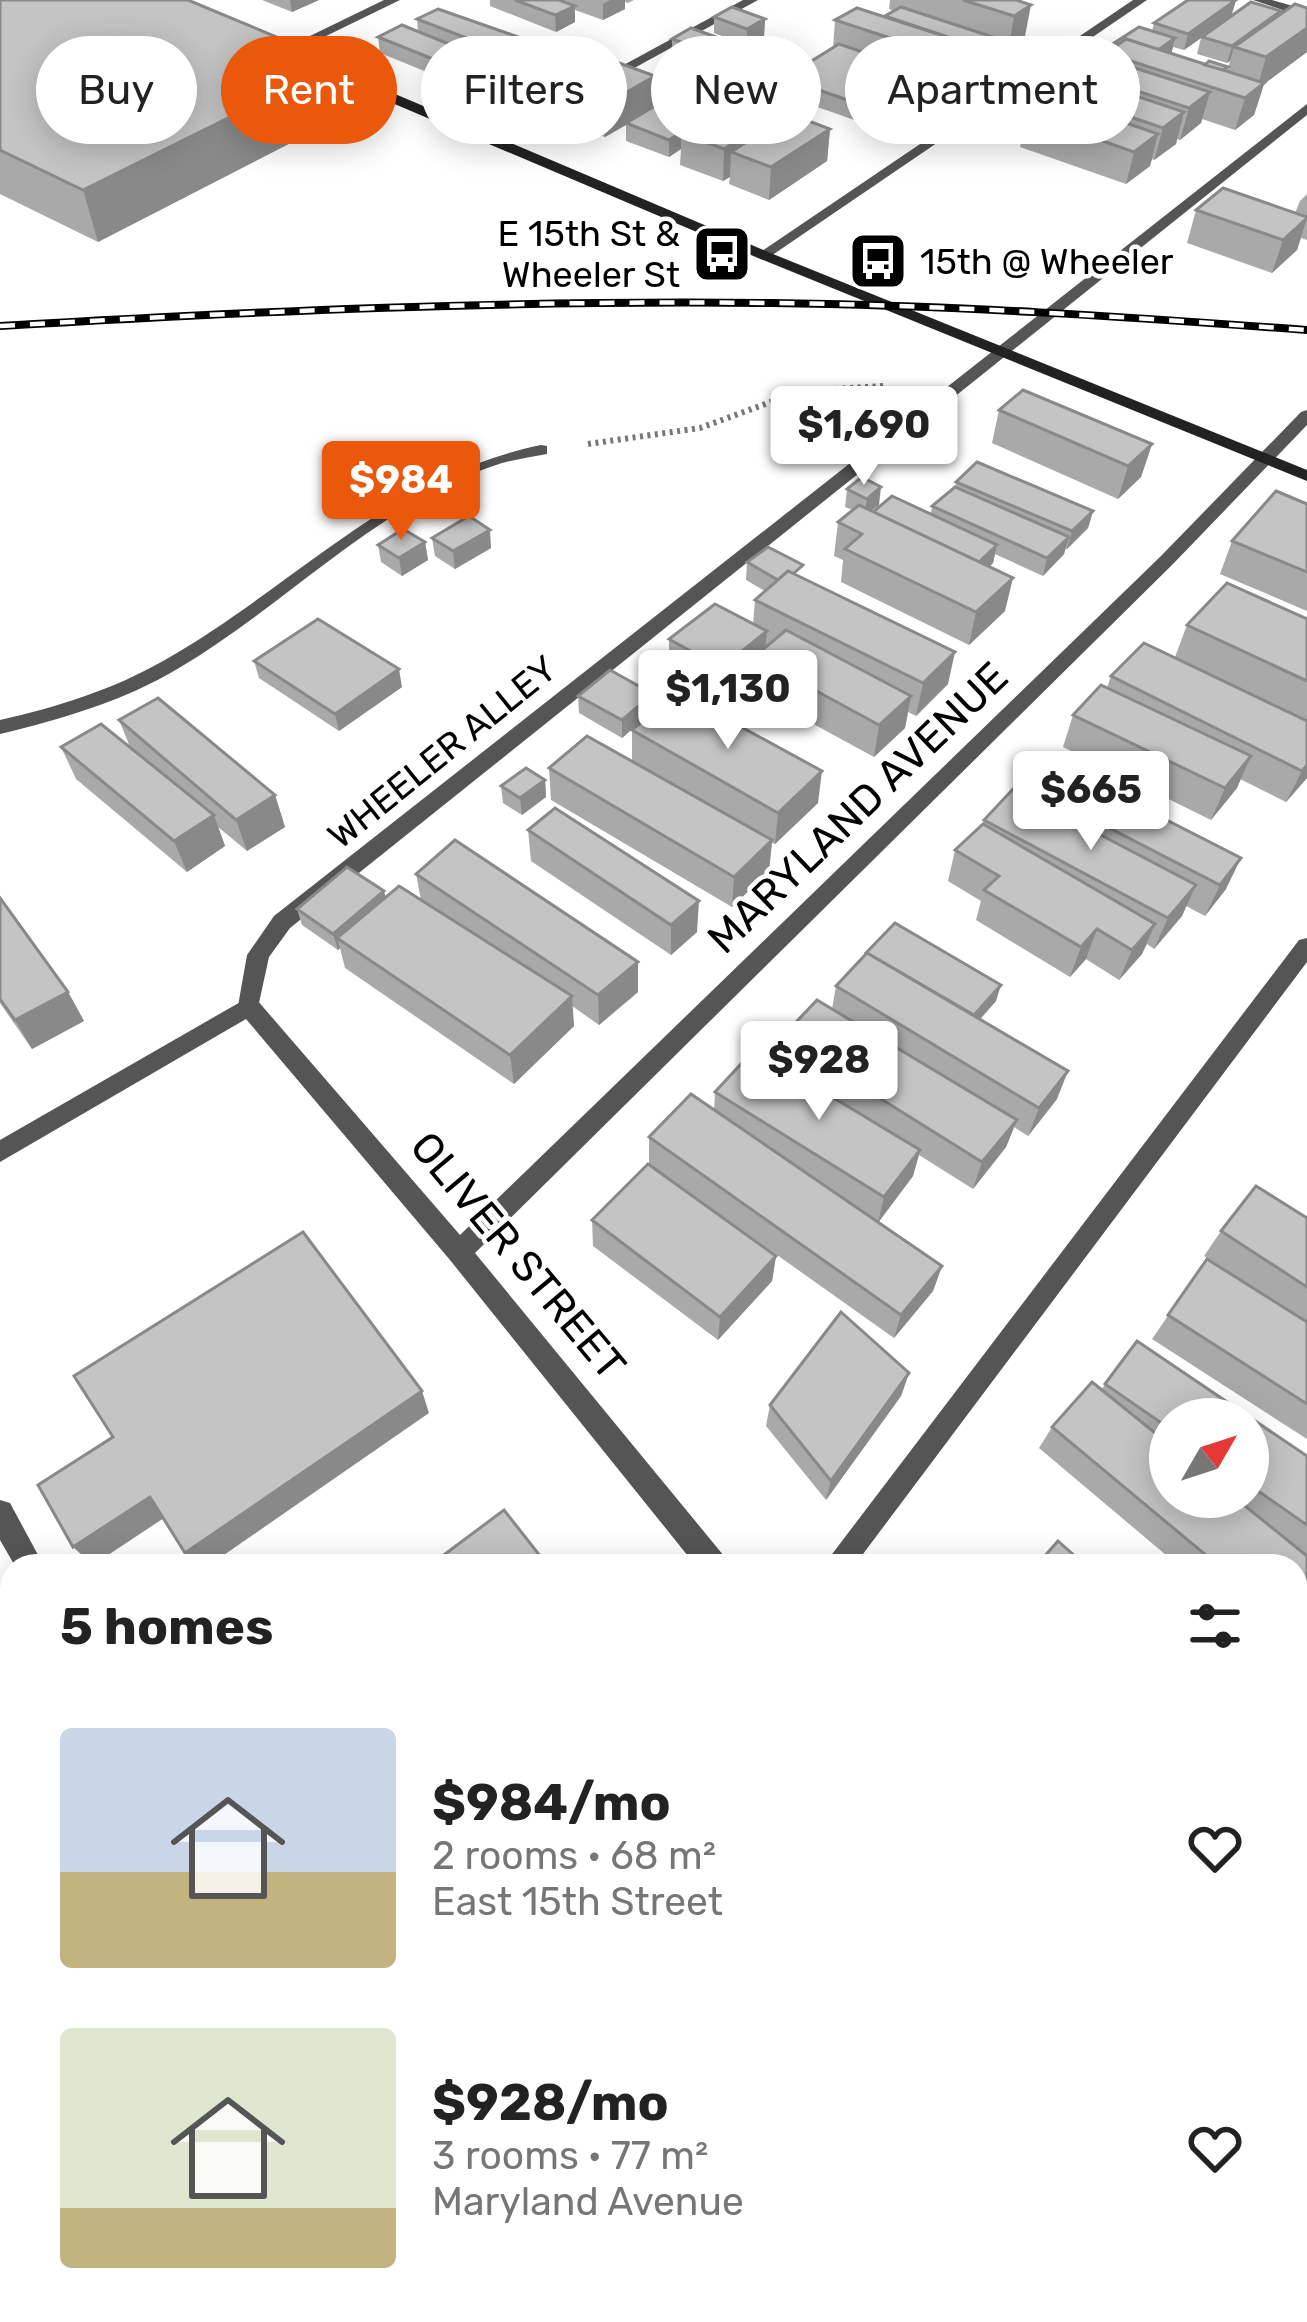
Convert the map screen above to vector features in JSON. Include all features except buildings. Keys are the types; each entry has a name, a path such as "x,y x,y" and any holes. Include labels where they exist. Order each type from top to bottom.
{"street":[{"path":"317,36 394,0"},
{"path":"627,68 752,0"},
{"path":"763,255 1141,0"},
{"path":"1259,0 1307,14"},
{"name":"WHEELER ALLEY","path":"249,1006 258,955 282,922 1307,108"},
{"path":"502,144 1307,476"},
{"name":"MARYLAND AVENUE","path":"459,1252 1167,560 1307,415"},
{"path":"0,727 106,698 190,653 442,480 508,453 541,450"},
{"path":"846,1554 1307,946"},
{"path":"0,1152 249,1006"},
{"name":"OLIVER STREET","path":"249,1006 459,1252 704,1554"},
{"path":"0,1513 23,1554"}],"path":[{"path":"541,450 700,428 801,391 853,385 950,387"}],"railway":[{"path":"0,326 386,308 675,303 973,309 1307,330"}],"place":[{"name":"E 15th St & Wheeler St","path":"722,254"},
{"name":"15th @ Wheeler","path":"878,261"}]}
